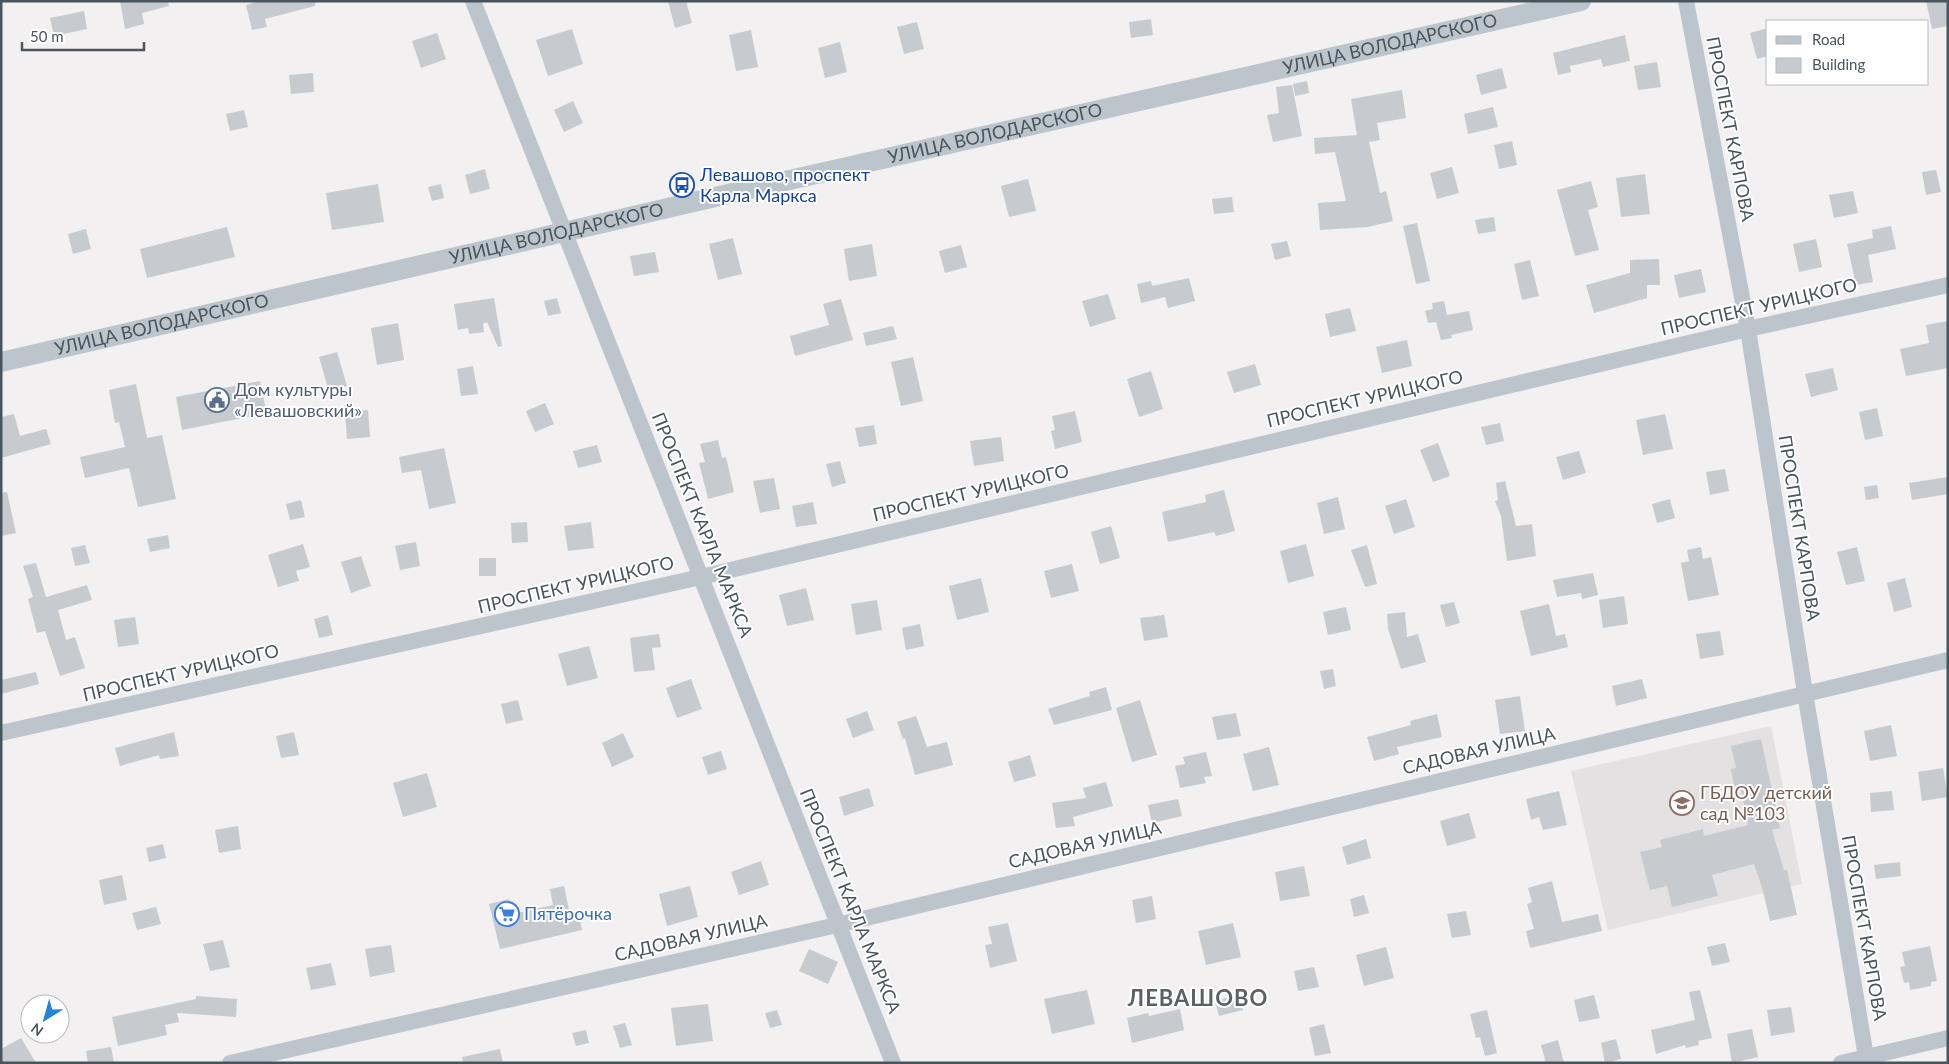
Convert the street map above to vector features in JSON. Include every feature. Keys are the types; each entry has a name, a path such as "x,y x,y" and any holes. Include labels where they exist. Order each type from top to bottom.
{"street":[{"name":"ПРОСПЕКТ КАРЛА МАРКСА","path":"473,1 893,1063"},
{"name":"УЛИЦА ВОЛОДАРСКОГО","path":"1,362 1581,1"},
{"name":"ПРОСПЕКТ КАРПОВА","path":"1686,1 1748,329 1804,693 1866,1060"},
{"name":"ПРОСПЕКТ УРИЦКОГО","path":"1,733 702,577 1748,329 1948,285"},
{"name":"САДОВАЯ УЛИЦА","path":"230,1063 837,925 1948,660"},
{"path":"1841,1063 1866,1060 1948,1038"}],"shaded area":[{"name":"ГБДОУ детский сад №103","path":"1771,726 1802,884 1608,930 1571,771"}],"building":[{"path":"120,1 168,1 169,6 142,13 144,24 125,29"},
{"path":"260,1 315,1 315,6 265,19 267,27 252,30 246,5"},
{"path":"668,1 686,1 692,23 675,28"},
{"path":"1926,1 1948,1 1948,26 1932,29"},
{"path":"84,11 87,29 54,36 50,18"},
{"path":"1151,19 1153,35 1131,38 1129,22"},
{"path":"917,22 924,49 904,54 897,27"},
{"path":"572,29 583,64 548,76 536,40"},
{"path":"1766,29 1766,57 1757,59 1750,33"},
{"path":"751,30 758,67 736,71 729,35"},
{"path":"437,33 446,59 421,68 412,41"},
{"path":"1625,35 1630,61 1603,67 1601,59 1570,66 1571,72 1558,75 1553,53"},
{"path":"840,42 847,72 825,78 818,48"},
{"path":"1657,62 1661,87 1638,90 1634,66"},
{"path":"1502,68 1507,88 1481,95 1476,75"},
{"path":"313,73 314,92 291,94 289,75"},
{"path":"1307,81 1309,93 1295,96 1293,84"},
{"path":"1292,85 1302,136 1273,142 1267,115 1279,113 1276,87"},
{"path":"1402,90 1406,118 1377,123 1380,140 1369,142 1380,193 1386,191 1393,221 1368,227 1320,230 1318,203 1346,201 1335,152 1315,154 1314,138 1357,135 1351,99"},
{"path":"573,101 583,123 564,132 554,110"},
{"path":"1493,107 1498,127 1468,134 1464,114"},
{"path":"244,110 248,127 230,131 226,114"},
{"path":"1512,141 1517,165 1499,169 1494,145"},
{"path":"1452,167 1459,193 1437,199 1430,173"},
{"path":"485,169 490,189 470,194 465,175"},
{"path":"1936,170 1941,192 1926,195 1922,172"},
{"path":"1645,174 1650,214 1621,217 1616,178"},
{"path":"1028,179 1036,211 1009,217 1001,186"},
{"path":"1591,181 1598,207 1588,210 1599,250 1575,256 1557,190"},
{"path":"378,184 384,222 332,230 326,193"},
{"path":"441,184 444,198 432,201 428,187"},
{"path":"1853,191 1858,213 1834,218 1829,195"},
{"path":"1232,197 1234,212 1214,214 1212,199"},
{"path":"1494,217 1496,231 1478,234 1475,220"},
{"path":"1417,223 1430,281 1416,284 1403,226"},
{"path":"1891,226 1896,249 1868,255 1873,282 1856,285 1847,244 1873,238 1872,230"},
{"path":"227,227 235,257 147,278 140,249"},
{"path":"86,229 91,249 73,254 68,234"},
{"path":"733,238 742,274 718,280 709,244"},
{"path":"1816,239 1822,267 1799,272 1793,244"},
{"path":"1287,241 1291,256 1275,260 1271,244"},
{"path":"872,244 877,276 849,281 844,249"},
{"path":"961,245 967,267 945,273 939,251"},
{"path":"655,252 659,272 634,276 630,256"},
{"path":"1659,259 1660,285 1647,285 1647,298 1594,313 1586,285 1630,273 1630,260"},
{"path":"1530,260 1539,296 1522,300 1514,264"},
{"path":"1701,269 1706,292 1679,298 1674,275"},
{"path":"1189,278 1195,301 1168,308 1165,297 1141,303 1137,284 1151,281 1152,286"},
{"path":"1108,294 1116,319 1090,327 1082,301"},
{"path":"494,298 502,346 498,347 487,322 483,324 484,332 469,334 468,328 458,330 454,304"},
{"path":"557,298 561,313 548,316 544,301"},
{"path":"841,299 853,340 795,356 790,336 829,325 823,304"},
{"path":"1444,301 1447,315 1469,311 1473,330 1451,335 1452,338 1441,340 1436,322 1428,323 1425,311 1433,309 1432,303"},
{"path":"1350,308 1356,331 1330,337 1325,314"},
{"path":"1948,321 1948,368 1906,376 1900,349 1929,343 1926,325"},
{"path":"398,323 404,360 377,365 371,328"},
{"path":"893,326 897,339 866,346 863,333"},
{"path":"1407,340 1412,366 1382,373 1376,347"},
{"path":"337,352 347,386 329,392 319,357"},
{"path":"913,357 923,401 901,406 891,362"},
{"path":"1255,364 1261,385 1234,393 1227,372"},
{"path":"473,366 478,394 461,396 457,369"},
{"path":"1833,368 1838,390 1811,397 1805,374"},
{"path":"1151,371 1163,409 1139,417 1127,379"},
{"path":"260,381 266,410 261,412 262,414 182,430 176,397"},
{"path":"136,384 147,438 162,435 176,499 138,507 129,468 85,478 80,457 125,447 119,422 115,423 109,390"},
{"path":"545,403 554,424 535,432 526,411"},
{"path":"1877,408 1883,436 1865,440 1859,412"},
{"path":"368,410 370,437 347,439 345,412"},
{"path":"1075,411 1082,442 1055,449 1051,431 1055,430 1052,416"},
{"path":"14,414 20,436 46,429 51,444 1,458 1,417"},
{"path":"1665,414 1673,449 1643,455 1636,420"},
{"path":"1500,423 1504,441 1486,445 1481,427"},
{"path":"874,425 877,444 859,447 855,428"},
{"path":"1001,437 1004,461 974,466 970,441"},
{"path":"718,440 722,458 726,457 734,492 708,499 699,463 705,462 700,444"},
{"path":"1438,443 1450,476 1433,482 1420,450"},
{"path":"597,445 602,462 578,468 573,451"},
{"path":"444,448 456,503 429,509 421,470 402,473 399,457"},
{"path":"1579,451 1586,473 1563,480 1556,457"},
{"path":"840,461 846,483 832,487 826,464"},
{"path":"1725,469 1729,491 1710,495 1706,472"},
{"path":"1948,477 1948,494 1912,500 1909,483"},
{"path":"774,478 780,509 760,513 753,481"},
{"path":"1505,481 1516,526 1532,524 1536,556 1507,561 1501,516 1495,501 1498,500 1496,483"},
{"path":"1877,485 1879,498 1866,500 1864,487"},
{"path":"1224,490 1235,531 1216,536 1214,532 1168,542 1162,512 1206,502 1205,495"},
{"path":"7,492 16,533 1,536 1,493"},
{"path":"1338,497 1345,529 1324,534 1317,503"},
{"path":"1406,499 1415,527 1394,534 1385,506"},
{"path":"1670,499 1675,518 1657,523 1652,504"},
{"path":"301,500 305,517 290,520 286,504"},
{"path":"813,502 817,524 796,527 792,506"},
{"path":"527,522 528,542 512,543 511,523"},
{"path":"591,522 594,548 568,551 564,526"},
{"path":"1111,526 1120,558 1100,564 1091,532"},
{"path":"168,535 170,548 150,552 147,539"},
{"path":"416,542 420,566 400,570 395,546"},
{"path":"303,544 310,567 296,571 299,581 278,587 268,555"},
{"path":"1306,544 1314,576 1288,583 1280,551"},
{"path":"85,545 90,563 75,566 71,548"},
{"path":"1367,545 1377,584 1365,587 1351,550"},
{"path":"1701,547 1703,559 1711,557 1719,595 1688,601 1681,563 1689,561 1687,550"},
{"path":"1857,547 1865,581 1846,585 1837,552"},
{"path":"361,556 371,586 351,593 341,562"},
{"path":"479,558 496,558 496,576 479,576"},
{"path":"36,563 46,597 87,585 92,600 58,610 66,640 75,637 85,668 60,676 45,631 37,633 28,599 33,597 23,566"},
{"path":"1072,564 1079,591 1051,598 1044,571"},
{"path":"1593,573 1598,595 1582,599 1581,593 1557,597 1553,580"},
{"path":"981,578 989,612 957,620 949,586"},
{"path":"1905,578 1912,607 1894,612 1887,583"},
{"path":"806,588 814,620 787,626 779,595"},
{"path":"1624,596 1628,624 1603,628 1599,600"},
{"path":"877,600 882,630 856,635 851,604"},
{"path":"1454,602 1460,623 1446,627 1440,605"},
{"path":"1549,604 1556,636 1565,634 1568,647 1531,656 1520,611"},
{"path":"1346,607 1351,630 1328,635 1323,612"},
{"path":"1405,612 1407,637 1418,634 1426,662 1401,669 1388,629 1387,614"},
{"path":"328,615 333,635 319,638 314,619"},
{"path":"1164,615 1168,637 1144,641 1140,618"},
{"path":"135,617 139,644 118,647 114,620"},
{"path":"920,624 924,646 906,650 902,628"},
{"path":"1720,631 1724,655 1700,659 1696,634"},
{"path":"659,634 661,647 652,648 655,670 634,672 630,638"},
{"path":"589,646 598,678 567,686 558,654"},
{"path":"1333,669 1336,686 1324,689 1320,671"},
{"path":"36,672 39,684 1,694 1,680"},
{"path":"691,679 702,709 677,718 666,688"},
{"path":"1642,679 1647,698 1616,706 1612,686"},
{"path":"1106,687 1112,710 1054,725 1048,709 1090,696 1089,692"},
{"path":"1520,696 1525,731 1500,734 1495,700"},
{"path":"518,700 523,720 506,724 501,704"},
{"path":"1140,700 1157,755 1132,762 1116,708"},
{"path":"867,711 874,730 853,738 846,719"},
{"path":"1236,713 1241,736 1217,740 1212,717"},
{"path":"1437,714 1442,737 1397,747 1399,754 1374,761 1367,737 1411,725 1410,721"},
{"path":"916,716 927,747 947,742 953,765 915,775 905,738 903,739 897,722"},
{"path":"1891,725 1897,756 1870,761 1864,731"},
{"path":"174,732 179,756 160,759 159,755 120,766 115,748"},
{"path":"294,732 299,755 281,758 276,736"},
{"path":"623,733 634,757 612,767 602,743"},
{"path":"1761,739 1780,828 1772,830 1784,870 1787,870 1797,915 1770,921 1754,864 1712,875 1718,896 1672,907 1667,886 1650,890 1640,852 1662,847 1660,840 1703,829 1704,836 1748,825 1741,790 1735,791 1731,769 1736,768 1731,746"},
{"path":"1269,747 1279,785 1253,791 1243,754"},
{"path":"721,751 727,769 708,775 702,757"},
{"path":"1206,752 1212,776 1204,777 1206,783 1180,788 1175,766 1185,764 1183,757"},
{"path":"1030,755 1036,776 1014,782 1008,762"},
{"path":"1943,768 1948,797 1922,801 1918,772"},
{"path":"427,773 437,807 403,817 393,783"},
{"path":"1106,782 1113,806 1073,817 1075,826 1056,828 1052,803 1086,798 1083,788"},
{"path":"869,788 874,806 844,816 839,797"},
{"path":"1559,791 1567,825 1543,830 1539,817 1531,820 1526,799"},
{"path":"1892,791 1894,810 1871,812 1870,793"},
{"path":"1178,799 1182,816 1152,823 1148,805"},
{"path":"1469,813 1476,838 1447,846 1440,821"},
{"path":"238,826 241,849 219,853 215,830"},
{"path":"1366,839 1371,858 1347,865 1342,847"},
{"path":"163,844 166,858 149,862 146,848"},
{"path":"761,861 769,885 739,895 731,872"},
{"path":"1900,862 1901,876 1876,879 1874,865"},
{"path":"1304,866 1310,896 1280,901 1275,872"},
{"path":"122,875 127,900 104,905 99,880"},
{"path":"1552,881 1562,922 1598,914 1602,931 1530,948 1526,931 1534,929 1527,904 1532,902 1528,888"},
{"path":"564,886 570,914 578,912 582,930 500,949 489,904 509,899 512,914 553,905 550,889"},
{"path":"690,886 698,917 667,926 659,894"},
{"path":"1364,895 1369,913 1354,917 1350,899"},
{"path":"1152,896 1156,919 1136,923 1132,900"},
{"path":"156,907 161,924 137,930 132,913"},
{"path":"1466,911 1471,935 1452,938 1447,914"},
{"path":"1008,923 1017,961 990,968 985,945 992,944 988,927"},
{"path":"1233,923 1241,957 1206,965 1198,931"},
{"path":"223,940 230,967 210,971 203,944"},
{"path":"1725,943 1730,962 1712,966 1707,947"},
{"path":"391,945 395,972 370,977 365,949"},
{"path":"1930,946 1937,981 1931,982 1931,986 1910,990 1909,982 1904,983 1900,967 1905,966 1902,952"},
{"path":"1386,947 1394,978 1364,986 1356,955"},
{"path":"809,949 838,962 828,984 799,971"},
{"path":"331,963 336,985 311,990 306,968"},
{"path":"1314,967 1319,987 1298,991 1294,971"},
{"path":"1087,990 1095,1024 1052,1034 1044,999"},
{"path":"1700,990 1712,1038 1698,1041 1699,1045 1686,1048 1685,1045 1656,1054 1651,1030 1695,1020 1689,992"},
{"path":"1239,995 1243,1010 1219,1016 1215,1001"},
{"path":"1594,995 1600,1018 1579,1022 1574,1000"},
{"path":"196,996 237,999 236,1017 177,1013 179,1022 165,1025 167,1035 118,1046 112,1017 196,999"},
{"path":"708,1004 713,1041 676,1046 671,1008"},
{"path":"1791,1007 1795,1032 1771,1036 1767,1010"},
{"path":"1180,1009 1184,1030 1132,1043 1127,1018 1148,1013 1149,1016"},
{"path":"777,1010 782,1025 770,1028 765,1013"},
{"path":"1487,1010 1497,1053 1485,1056 1480,1037 1476,1038 1470,1014"},
{"path":"625,1023 632,1045 620,1048 613,1026"},
{"path":"1324,1024 1331,1053 1315,1056 1309,1028"},
{"path":"1752,1029 1758,1057 1732,1063 1727,1034"},
{"path":"586,1030 589,1043 576,1046 572,1033"},
{"path":"20,1039 20,1044 25,1044 36,1063 1,1063 1,1049"},
{"path":"1616,1039 1621,1059 1605,1063 1601,1043"},
{"path":"1558,1040 1564,1063 1546,1063 1541,1045"},
{"path":"111,1047 114,1063 88,1063 86,1051"},
{"path":"500,1049 503,1063 463,1063 462,1057"}],"place":[{"name":"Левашово, проспект Карла Маркса","path":"682,185"},
{"name":"Дом культуры «Левашовский»","path":"217,400"},
{"name":"ГБДОУ детский сад №103","path":"1682,803"},
{"name":"Пятёрочка","path":"507,914"}],"district":[{"name":"ЛЕВАШОВО","path":"1198,998"}]}
